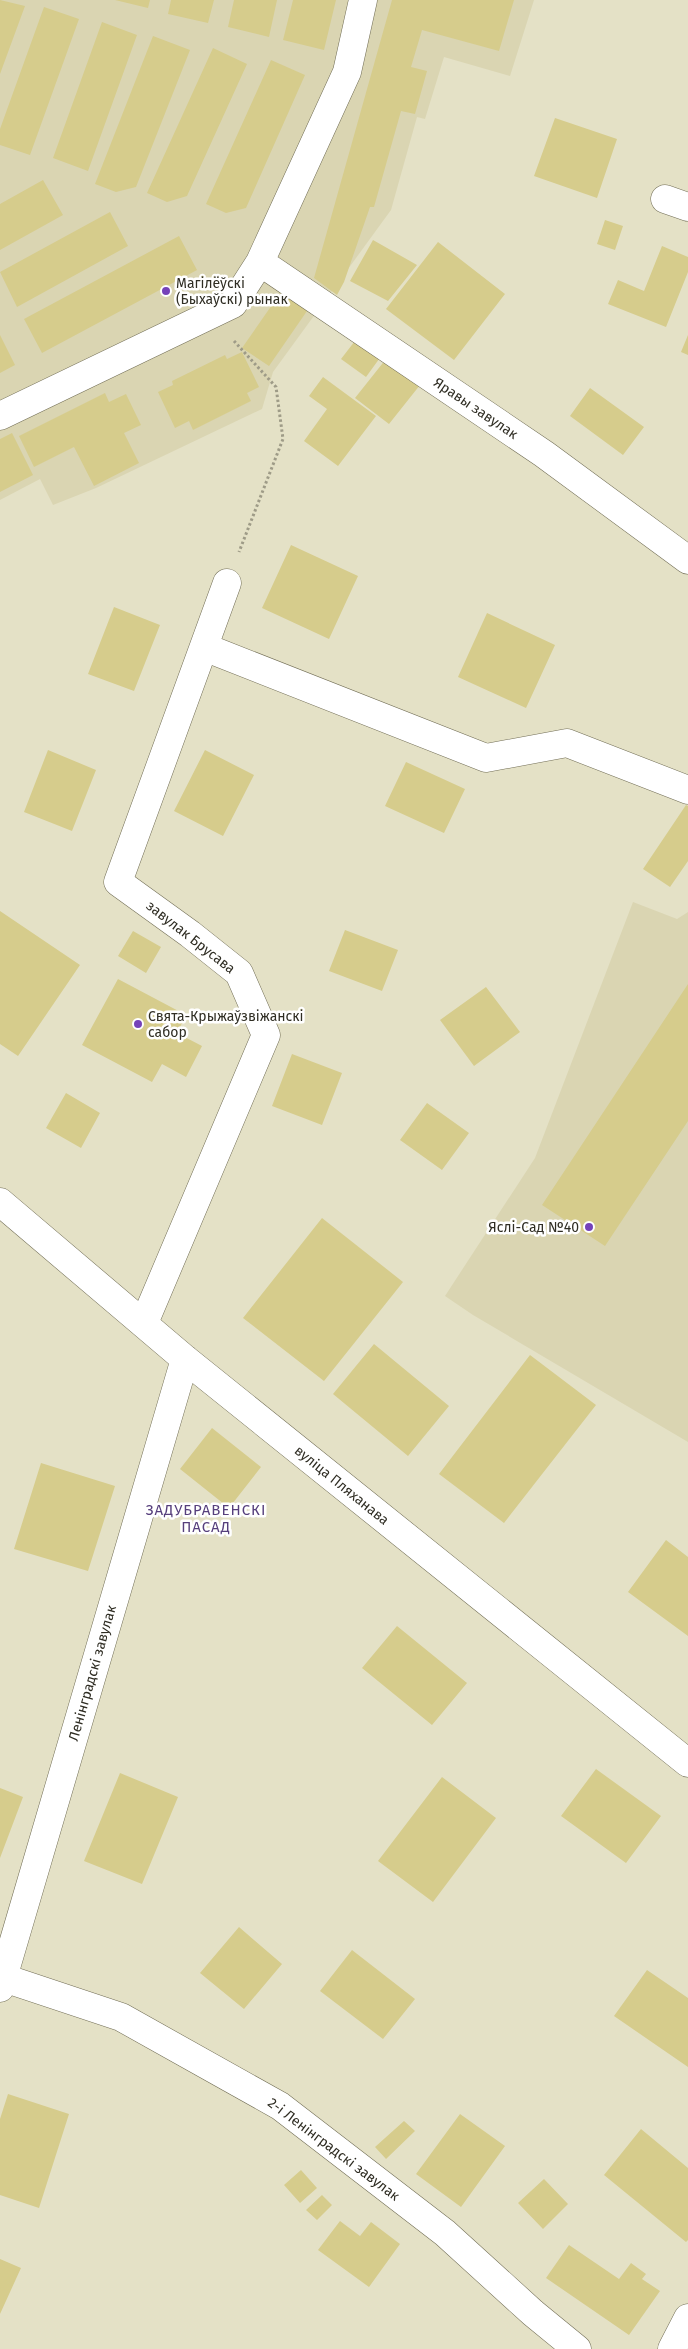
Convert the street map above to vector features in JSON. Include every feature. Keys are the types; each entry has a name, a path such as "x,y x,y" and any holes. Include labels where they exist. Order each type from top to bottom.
{"street":[{"path":"0,416 233,304 260,262 347,72 363,0"},
{"name":"Яравы завулак","path":"260,262 544,454 688,560"},
{"name":"завулак Брусава","path":"144,1323 266,1035 239,973 190,934 118,882 227,583"},
{"path":"204,647 486,758 567,743 688,790"},
{"name":"вуліца Пляханава","path":"0,1202 185,1359 688,1763"},
{"name":"Ленінградскі завулак","path":"2,1983 185,1359"},
{"name":"2-і Ленінградскі завулак","path":"2,1983 121,2017 280,2106 445,2233 533,2313 577,2349"},
{"path":"672,2349 688,2318"}],"path":[{"path":"217,312 229,336 276,387 283,439 227,583"}],"shaded area":[{"name":"Магілёўскі (Быхаўскі) рынак","path":"0,0 534,0 510,76 444,57 425,119 417,117 391,210 273,372 262,409 96,488 53,505 40,479 0,500"},
{"name":"Яслі-Сад №40","path":"633,902 677,919 688,912 688,1442 473,1315 445,1296 535,1158"}],"building":[{"path":"0,0 25,6 0,74"},
{"path":"115,0 150,0 148,8"},
{"path":"171,0 214,0 208,23 168,14"},
{"path":"234,0 277,0 269,37 228,27"},
{"path":"293,0 336,0 324,50 283,40"},
{"path":"392,0 514,0 499,51 422,30 411,67 427,71 415,114 401,111 374,207 370,207 344,282 337,295 314,278"},
{"path":"44,7 79,19 30,155 0,145 0,129"},
{"path":"102,22 137,35 88,171 53,158"},
{"path":"153,36 190,50 136,187 116,192 95,184"},
{"path":"213,48 247,64 187,196 167,202 147,193"},
{"path":"271,60 305,75 246,208 226,213 206,204"},
{"path":"555,118 617,139 597,198 534,176"},
{"path":"43,180 63,215 0,250 0,204"},
{"path":"110,212 128,246 17,307 0,272"},
{"path":"605,220 623,226 615,250 597,244"},
{"path":"179,236 197,270 42,353 24,319"},
{"path":"373,240 417,265 388,301 350,281"},
{"path":"438,242 505,294 454,360 386,309"},
{"path":"662,246 688,257 688,272 666,327 608,304 618,280 644,291"},
{"path":"281,292 307,311 269,366 242,348"},
{"path":"0,335 15,365 0,373"},
{"path":"688,335 688,355 681,352"},
{"path":"358,337 382,355 366,377 341,359"},
{"path":"242,352 259,387 247,393 251,401 193,430 189,421 175,428 158,392 173,385 172,381 225,355 227,359"},
{"path":"386,359 420,385 389,424 355,398"},
{"path":"323,377 376,416 338,466 304,441 327,409 309,396"},
{"path":"590,388 644,427 623,455 570,416"},
{"path":"105,393 109,402 126,394 141,425 124,433 139,463 94,486 74,447 34,467 19,436"},
{"path":"12,433 33,475 0,492 0,439"},
{"path":"291,545 358,576 329,639 262,608"},
{"path":"114,607 160,625 134,691 88,674"},
{"path":"487,613 555,645 526,708 458,677"},
{"path":"48,750 96,770 72,831 24,812"},
{"path":"205,750 254,775 223,836 174,811"},
{"path":"406,762 465,789 444,833 385,806"},
{"path":"686,805 688,806 688,861 670,887 643,869"},
{"path":"0,911 80,965 18,1056 0,1044"},
{"path":"345,930 398,950 382,991 329,971"},
{"path":"133,931 161,947 146,973 118,956"},
{"name":"Свята-Крыжаўзвіжанскі сабор","path":"118,979 186,1015 177,1033 202,1046 186,1077 162,1064 152,1082 82,1045"},
{"path":"688,984 688,1121 605,1246 542,1205"},
{"path":"486,987 520,1032 474,1066 440,1020"},
{"path":"292,1054 342,1073 322,1125 272,1106"},
{"path":"66,1093 100,1113 81,1148 46,1128"},
{"path":"427,1103 469,1133 442,1170 400,1140"},
{"path":"322,1218 403,1282 324,1381 243,1318"},
{"path":"374,1344 449,1406 408,1456 333,1394"},
{"path":"530,1355 596,1405 504,1523 439,1474"},
{"path":"212,1428 261,1467 229,1508 180,1469"},
{"path":"41,1463 115,1486 88,1571 14,1549"},
{"path":"666,1540 688,1557 688,1636 628,1592"},
{"path":"397,1626 467,1683 432,1725 362,1668"},
{"path":"596,1769 661,1816 626,1863 561,1816"},
{"path":"120,1773 178,1797 142,1884 84,1861"},
{"path":"442,1777 496,1818 433,1902 378,1861"},
{"path":"0,1788 23,1797 0,1858"},
{"path":"239,1927 282,1964 244,2009 200,1973"},
{"path":"352,1950 415,1999 383,2039 320,1991"},
{"path":"647,1970 688,1998 688,2067 614,2016"},
{"path":"8,2094 69,2114 39,2208 0,2195 0,2119"},
{"path":"460,2114 505,2146 461,2207 416,2174"},
{"path":"404,2121 415,2131 386,2159 375,2147"},
{"path":"641,2129 688,2168 688,2240 686,2242 604,2175"},
{"path":"301,2170 317,2188 300,2203 284,2185"},
{"path":"544,2179 568,2204 543,2229 518,2203"},
{"path":"322,2195 332,2205 317,2220 306,2210"},
{"path":"340,2221 360,2236 371,2222 400,2244 369,2287 318,2250"},
{"path":"569,2245 619,2279 631,2263 646,2274 642,2279 660,2291 629,2335 546,2278"},
{"path":"0,2259 21,2268 0,2314"}],"place":[{"name":"Магілёўскі (Быхаўскі) рынак","path":"166,291"},
{"name":"Свята-Крыжаўзвіжанскі сабор","path":"138,1024"},
{"name":"Яслі-Сад №40","path":"589,1227"}],"district":[{"name":"ЗАДУБРАВЕНСКІ ПАСАД","path":"206,1518"}]}
